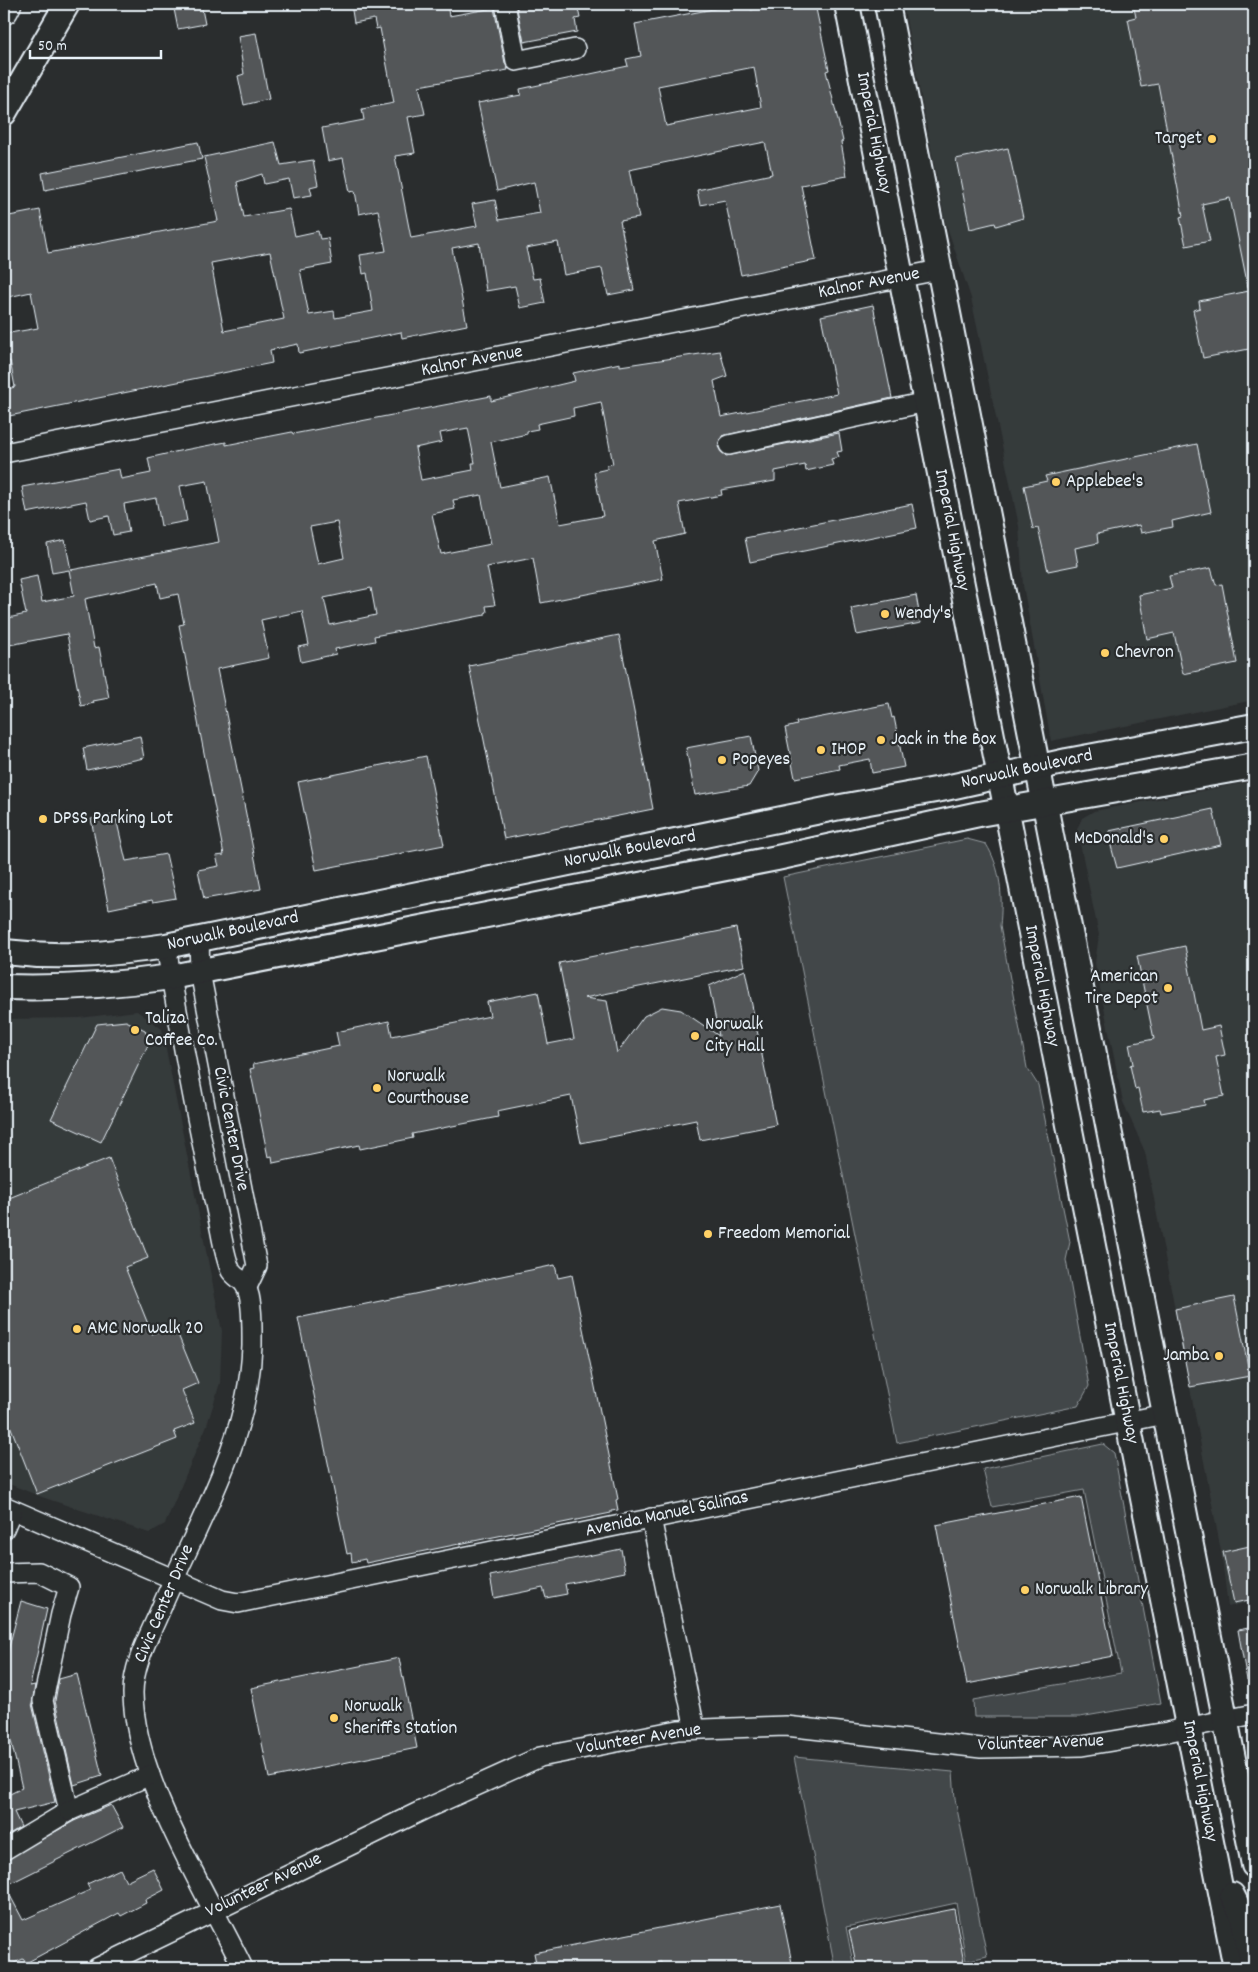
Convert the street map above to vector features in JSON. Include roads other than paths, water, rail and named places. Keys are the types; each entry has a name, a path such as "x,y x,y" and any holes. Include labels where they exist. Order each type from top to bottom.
{"highway":[{"path":"4,10 7,4"}],"main road":[{"path":"4,113 67,4"},
{"name":"Imperial Highway","path":"848,4 1236,1968"},
{"name":"Imperial Highway","path":"887,4 1254,1865"},
{"name":"Norwalk Boulevard","path":"4,952 32,956 81,956 166,946 1037,768 1254,726"},
{"name":"Norwalk Boulevard","path":"4,987 45,989 97,986 200,972 777,858 1043,802 1254,766"},
{"path":"1216,1865 1242,1915 1254,1968"}],"street":[{"path":"505,4 516,61 575,49"},
{"name":"Kalnor Avenue","path":"4,453 939,270"},
{"path":"729,445 926,402"},
{"name":"Civic Center Drive","path":"199,939 200,972 257,1266 247,1287"},
{"name":"Civic Center Drive","path":"166,946 218,1219 231,1270 247,1287 251,1308 252,1347 245,1408 216,1490 141,1656 133,1690 136,1723 150,1775 187,1857 244,1968"},
{"name":"Avenida Manuel Salinas","path":"8,1508 222,1600 238,1603 1164,1414"},
{"path":"4,1530 8,1508"},
{"path":"651,1518 694,1729"},
{"path":"4,1573 40,1572 69,1588 61,1614 43,1701 69,1811"},
{"name":"Volunteer Avenue","path":"97,1968 423,1810 540,1757 694,1729 786,1726 960,1746 1013,1748 1082,1746 1189,1728 1254,1714"},
{"path":"4,1850 69,1811 150,1775"}],"place":[{"name":"Target","path":"1212,139"},
{"name":"Applebee's","path":"1056,482"},
{"name":"Wendy's","path":"885,614"},
{"name":"Chevron","path":"1105,653"},
{"name":"Jack in the Box","path":"881,740"},
{"name":"IHOP","path":"821,750"},
{"name":"Popeyes","path":"722,760"},
{"name":"DPSS Parking Lot","path":"43,819"},
{"name":"McDonald's","path":"1164,839"},
{"name":"American Tire Depot","path":"1168,988"},
{"name":"Taliza Coffee Co.","path":"135,1030"},
{"name":"Norwalk City Hall","path":"695,1036"},
{"name":"Norwalk Courthouse","path":"377,1088"},
{"name":"Freedom Memorial","path":"708,1234"},
{"name":"AMC Norwalk 20","path":"77,1329"},
{"name":"Jamba","path":"1219,1356"},
{"name":"Norwalk Library","path":"1025,1590"},
{"name":"Norwalk Sheriffs Station","path":"334,1718"}]}
